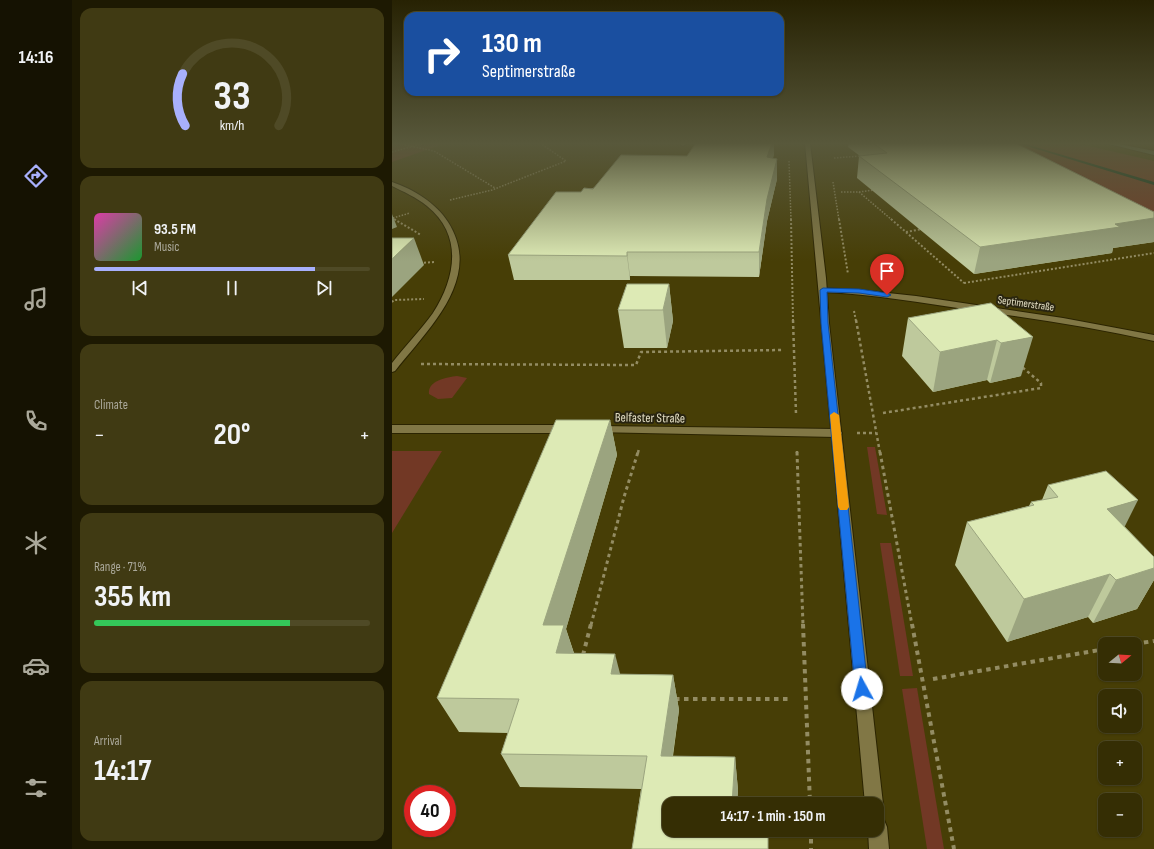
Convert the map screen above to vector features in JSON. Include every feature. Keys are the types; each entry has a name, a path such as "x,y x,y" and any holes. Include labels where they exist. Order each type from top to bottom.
{"street":[{"path":"811,183 823,290 824,323 873,797"},
{"path":"392,184 420,197 435,209 451,230 456,246 457,260 451,283 440,307 392,369"},
{"name":"Septimerstraße","path":"823,290 859,291 1111,327 1154,338"},
{"name":"Belfaster Straße","path":"392,429 836,433"},
{"path":"878,837 879,849"}],"path":[{"path":"487,183 496,188"},
{"path":"444,202 496,188 510,183"},
{"path":"790,183 796,416"},
{"path":"832,183 848,275"},
{"path":"841,192 878,190"},
{"path":"859,192 964,282 965,289"},
{"path":"392,218 414,212"},
{"path":"392,218 421,235"},
{"path":"906,232 929,228"},
{"path":"964,282 1154,253"},
{"path":"419,263 440,261"},
{"path":"392,302 394,300 428,299"},
{"path":"853,304 954,849"},
{"path":"416,364 636,365 642,352 783,350"},
{"path":"882,413 1041,388 1040,383 1016,362"},
{"path":"582,659 624,497 640,447"},
{"path":"797,448 810,797"},
{"path":"1142,643 1154,641"},
{"path":"933,679 1098,650"},
{"path":"673,699 789,699"},
{"path":"811,837 811,849"}],"shaded area":[{"path":"1058,183 1154,183 1154,227"},
{"path":"457,376 467,378 452,398 438,399 429,394 431,386 438,380"},
{"path":"867,447 875,447 887,515 877,514"},
{"path":"392,451 442,451 392,533"},
{"path":"880,543 891,543 913,676 900,676"},
{"path":"917,688 944,849 927,849 902,689"}],"building":[{"path":"598,183 771,183 767,199 759,252 627,252 627,256 508,255 556,192 581,192 584,188 593,189"},
{"path":"894,183 1095,183 1154,212 1154,218 1115,224 1120,227 980,247"},
{"path":"392,238 414,238 392,259"},
{"path":"627,284 669,284 663,310 618,310"},
{"path":"991,303 1033,337 1001,343 997,340 940,352 908,318"},
{"path":"556,420 610,420 543,625 564,625 556,653 615,654 611,674 673,675 661,756 735,757 732,797 662,797 662,837 768,837 768,849 632,849 647,756 501,754 519,699 437,698"},
{"path":"1106,471 1138,500 1107,509 1154,557 1154,568 1116,580 1110,574 1024,599 967,522 1034,505 1031,502 1058,497 1048,485"}],"waterway":[{"path":"1149,183 1154,184"}],"slow traffic":[{"path":"834,415 843,507"}],"route":[{"path":"862,689 824,323 823,290 859,291 887,295"}]}
